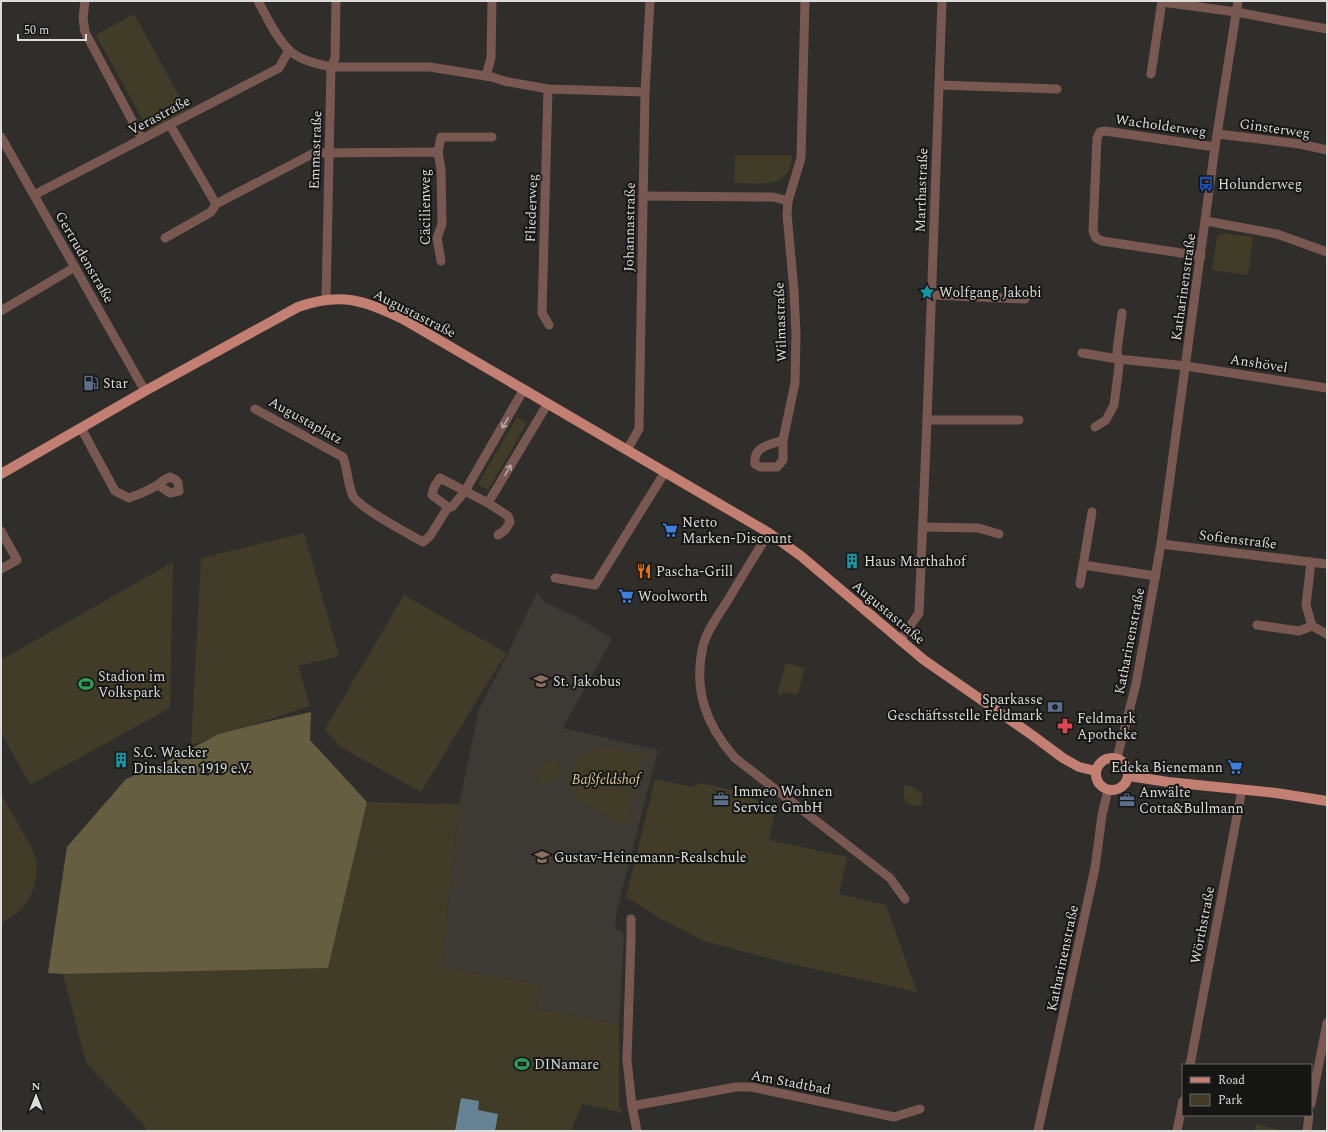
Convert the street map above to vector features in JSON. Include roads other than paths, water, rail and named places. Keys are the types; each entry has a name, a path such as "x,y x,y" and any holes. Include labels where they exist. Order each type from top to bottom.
{"main road":[{"name":"Augustastraße","path":"1,474 145,391 298,307 313,302 326,300 350,299 365,302 404,319 769,533 801,556 924,660 1032,734 1063,758 1079,767 1096,771"},
{"path":"1112,757 1117,758 1126,764 1129,776 1124,786 1119,789 1108,790 1100,784 1096,776 1096,771 1101,761 1112,757"},
{"path":"1129,776 1168,782 1242,789 1327,800"}],"street":[{"path":"85,1 83,18 85,32 142,139"},
{"path":"258,1 279,39 289,50 300,57 318,64 331,67 430,68 486,76 548,89 645,92"},
{"name":"Emmastraße","path":"326,300 328,153 331,67 335,58 336,1"},
{"path":"486,76 491,58 492,1"},
{"name":"Johannastraße","path":"627,450 639,429 645,92 650,1"},
{"name":"Wilmastraße","path":"783,440 795,383 796,334 794,291 787,224 788,201 801,158 805,1"},
{"name":"Marthastraße","path":"900,641 919,613 942,1"},
{"name":"Katharinenstraße","path":"1117,758 1136,684 1156,576 1238,1"},
{"path":"1151,74 1162,2 1236,12 1327,29"},
{"name":"Verastraße","path":"34,195 279,68 289,50"},
{"path":"939,85 1057,89"},
{"name":"Fliederweg","path":"548,89 542,313 549,325"},
{"path":"170,125 216,204"},
{"name":"Wacholderweg","path":"1201,256 1102,241 1096,238 1093,231 1097,138 1100,132 1105,131 1216,148"},
{"name":"Ginsterweg","path":"1218,134 1300,144 1327,150"},
{"name":"Gertrudenstraße","path":"1,137 145,391"},
{"name":"Cäcilienweg","path":"441,261 437,238 442,224 441,169 438,152 441,137 492,137"},
{"name":"Cäcilienweg","path":"164,238 211,212 216,204 314,153 438,152"},
{"path":"643,196 773,197 788,201"},
{"path":"1206,221 1277,234 1327,252"},
{"path":"1,311 75,267"},
{"path":"932,295 1025,299"},
{"path":"1095,427 1106,420 1114,405 1120,366 1117,351 1122,313"},
{"name":"Anshövel","path":"1082,353 1118,359 1186,366 1327,388"},
{"name":"Augustaplatz","path":"255,408 344,457 348,470 348,483 354,497 364,507 423,542 430,536 448,507 452,507 465,492 524,389"},
{"path":"488,503 548,403"},
{"path":"927,420 1019,420"},
{"path":"81,428 115,491 129,498 158,485"},
{"path":"555,578 595,585 665,472"},
{"path":"448,507 432,495 434,487 440,478 488,503 508,516 510,522 505,530 498,535"},
{"path":"1080,584 1092,512"},
{"path":"923,527 978,528 999,534"},
{"path":"1,531 17,560 1,569"},
{"path":"769,533 713,624 703,645 700,685 701,696 708,717 718,738 735,758 890,878 905,900"},
{"name":"Sofienstraße","path":"1161,544 1327,564"},
{"path":"1311,562 1306,605 1312,626 1327,634"},
{"name":"Katharinenstraße","path":"1083,565 1156,576"},
{"path":"1257,625 1300,631 1312,626"},
{"name":"Wörthstraße","path":"1190,1064 1242,789"},
{"name":"Katharinenstraße","path":"1038,1131 1095,868 1102,814 1108,790"},
{"path":"631,919 632,938 627,1060 632,1106 637,1131"},
{"path":"1312,1099 1327,1027"},
{"name":"Am Stadtbad","path":"632,1106 736,1087 751,1087 894,1117 920,1109"},
{"path":"1177,1131 1182,1106"},
{"path":"1307,1131 1309,1116"}],"water":[{"path":"461,1098 479,1101 478,1110 498,1114 495,1131 455,1131"}],"place":[{"name":"Holunderweg","path":"1206,184"},
{"name":"Wolfgang Jakobi","path":"927,292"},
{"name":"Star","path":"91,383"},
{"name":"Netto Marken-Discount","path":"670,530"},
{"name":"Haus Marthahof","path":"852,561"},
{"name":"Pascha-Grill","path":"644,571"},
{"name":"Woolworth","path":"626,596"},
{"name":"St. Jakobus","path":"541,681"},
{"name":"Stadion im Volkspark","path":"86,684"},
{"name":"Sparkasse Geschäftsstelle Feldmark","path":"1055,707"},
{"name":"Feldmark Apotheke","path":"1065,726"},
{"name":"S.C. Wacker Dinslaken 1919 e.V.","path":"121,760"},
{"name":"Edeka Bienemann","path":"1235,767"},
{"name":"Immeo Wohnen Service GmbH","path":"721,799"},
{"name":"Anwälte Cotta&Bullmann","path":"1127,800"},
{"name":"Gustav-Heinemann-Realschule","path":"542,857"},
{"name":"DINamare","path":"522,1064"}],"park label":[{"name":"Baßfeldshof","path":"606,779"}]}
